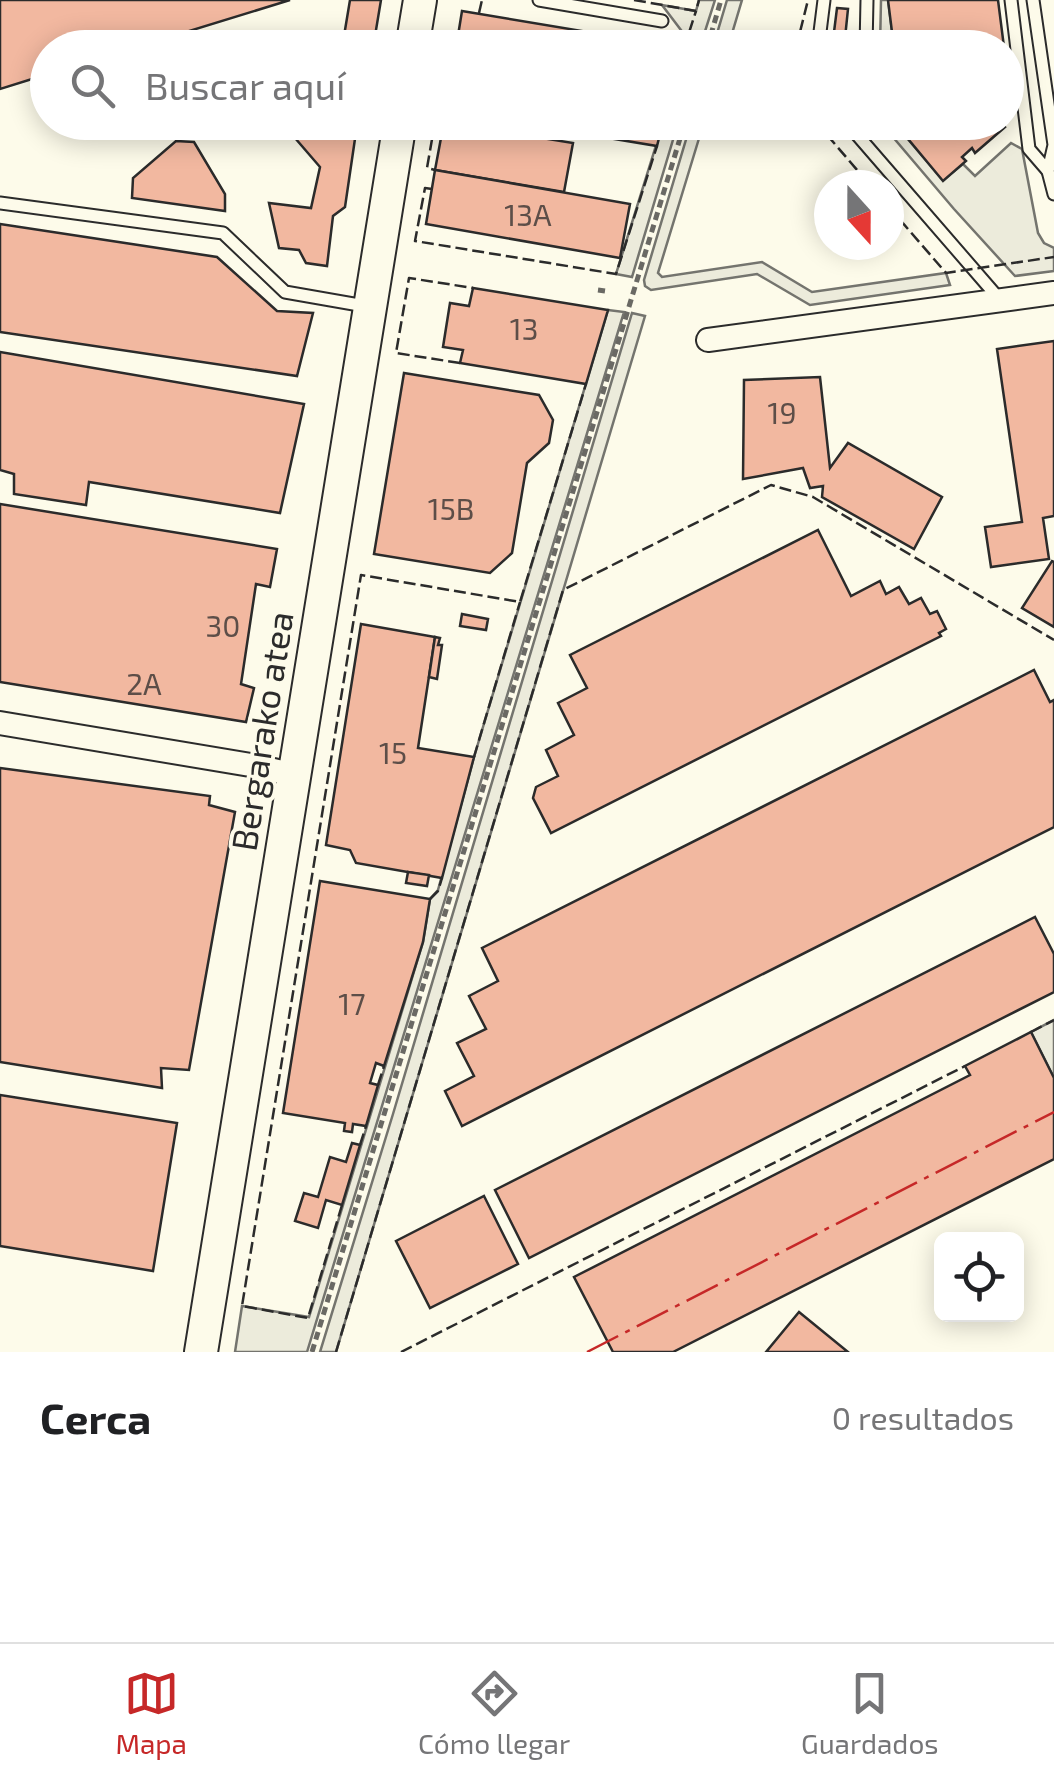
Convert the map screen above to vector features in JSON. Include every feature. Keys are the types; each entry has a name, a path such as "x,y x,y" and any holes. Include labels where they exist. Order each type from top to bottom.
{"street":[{"path":"415,30 420,0"},
{"name":"Bergarako atea","path":"201,1352 397,140"},
{"path":"708,340 1054,293"},
{"path":"0,723 295,775"}],"lane":[{"path":"540,0 662,21"},
{"path":"820,30 824,0"},
{"path":"866,30 867,0"},
{"path":"1011,0 1015,30"},
{"path":"1033,0 1054,145 1048,171"},
{"path":"1024,102 1030,149 1048,171 1054,194"},
{"path":"862,140 1000,300"},
{"path":"0,203 222,234 285,292 370,306"}],"path":[{"path":"713,30 722,0"},
{"path":"312,1352 680,140"}],"shaded area":[{"path":"699,0 715,0 705,30 681,30 662,5 696,11"},
{"path":"727,0 742,0 733,30 718,30"},
{"path":"881,0 888,0 892,30 880,30"},
{"path":"658,140 673,140 632,277 616,274"},
{"path":"686,140 699,140 658,273 662,277 762,262 812,292 946,273 950,285 810,305 757,274 651,290 644,280"},
{"path":"895,140 909,140 943,180 963,164 975,176 1011,143 1022,149 1038,233 1044,243 1054,248 1054,271 1015,276"},
{"path":"608,310 624,312 307,1352 235,1352 242,1306 309,1317"},
{"path":"632,313 645,316 336,1352 320,1352 393,1114"},
{"path":"1054,1020 1054,1078 1031,1032"}],"building":[{"path":"0,0 290,0 192,30 30,30 30,80 0,89"},
{"path":"350,0 381,0 376,30 345,30"},
{"path":"888,0 998,0 1002,30 892,30"},
{"path":"837,8 848,9 846,30 834,30"},
{"path":"462,11 576,30 459,30"},
{"path":"297,140 355,140 345,207 333,216 327,266 306,263 299,250 279,248 269,203 311,208 320,167"},
{"path":"441,140 573,143 564,192 435,170"},
{"path":"621,140 658,140 657,146"},
{"path":"909,140 990,140 975,153 972,148 962,157 966,161 943,181"},
{"path":"176,141 194,142 225,194 225,211 132,198 133,178"},
{"path":"435,170 630,204 620,258 426,224"},
{"path":"0,224 217,257 277,311 313,313 297,376 0,332"},
{"path":"473,288 608,310 586,384 460,363 463,350 443,347 450,303 469,306"},
{"path":"1054,341 1054,516 1043,518 1049,559 991,567 985,527 1022,522 997,349"},
{"path":"0,352 304,404 280,513 89,482 86,505 14,494 14,474 0,470"},
{"path":"404,373 539,395 553,420 549,443 527,463 512,553 490,573 374,554"},
{"path":"820,377 830,468 848,443 942,497 914,549 822,497 823,486 810,488 803,468 743,479 744,380"},
{"path":"0,504 277,549 270,587 256,584 241,684 254,688 246,722 0,682"},
{"path":"818,530 851,596 880,581 886,594 899,587 909,604 921,598 930,614 937,611 946,629 939,633 941,636 551,833 533,798 536,787 558,776 546,750 574,735 558,703 587,688 570,655"},
{"path":"1054,562 1054,627 1022,608"},
{"path":"462,614 488,619 486,630 460,626"},
{"path":"361,624 435,637 418,748 474,757 442,878 356,863 350,850 326,845"},
{"path":"435,637 440,638 438,645 442,645 437,679 429,677"},
{"path":"1034,670 1050,702 1054,700 1054,827 462,1126 445,1091 474,1076 457,1043 486,1029 469,996 498,981 482,948"},
{"path":"0,768 210,796 209,805 235,812 189,1070 161,1068 162,1088 0,1062"},
{"path":"408,872 429,875 427,886 406,883"},
{"path":"320,881 430,899 423,942 384,1066 376,1063 370,1083 378,1085 366,1126 353,1124 352,1132 344,1131 345,1123 283,1113"},
{"path":"1035,917 1054,954 1054,992 529,1258 495,1190"},
{"path":"1031,1032 1054,1078 1054,1159 673,1352 613,1352 574,1277 970,1075 965,1066"},
{"path":"0,1095 177,1123 153,1271 0,1246"},
{"path":"352,1143 360,1145 342,1205 326,1200 318,1228 295,1221 304,1193 318,1197 330,1157 346,1162"},
{"path":"484,1196 518,1264 430,1308 396,1241"},
{"path":"799,1312 848,1352 766,1352"}],"fence":[{"path":"479,13 482,0"},
{"path":"634,0 696,11 699,0"},
{"path":"800,30 808,0"},
{"path":"690,30 696,11"},
{"path":"432,140 427,168 435,170"},
{"path":"831,140 857,170"},
{"path":"432,189 425,188 415,241 616,274 657,146"},
{"path":"904,224 946,273 1054,257"},
{"path":"460,363 396,353 409,278 473,288"},
{"path":"342,1205 308,1318 242,1306 361,575 520,602 586,384"},
{"path":"336,1352 563,590 771,485 813,497 1054,640"},
{"path":"474,757 520,602"},
{"path":"430,899 442,878"},
{"path":"1031,1032 1054,1020"},
{"path":"378,1085 384,1066"},
{"path":"401,1352 965,1066"},
{"path":"360,1145 366,1126"}],"power":[{"path":"587,1352 1054,1112"}]}
